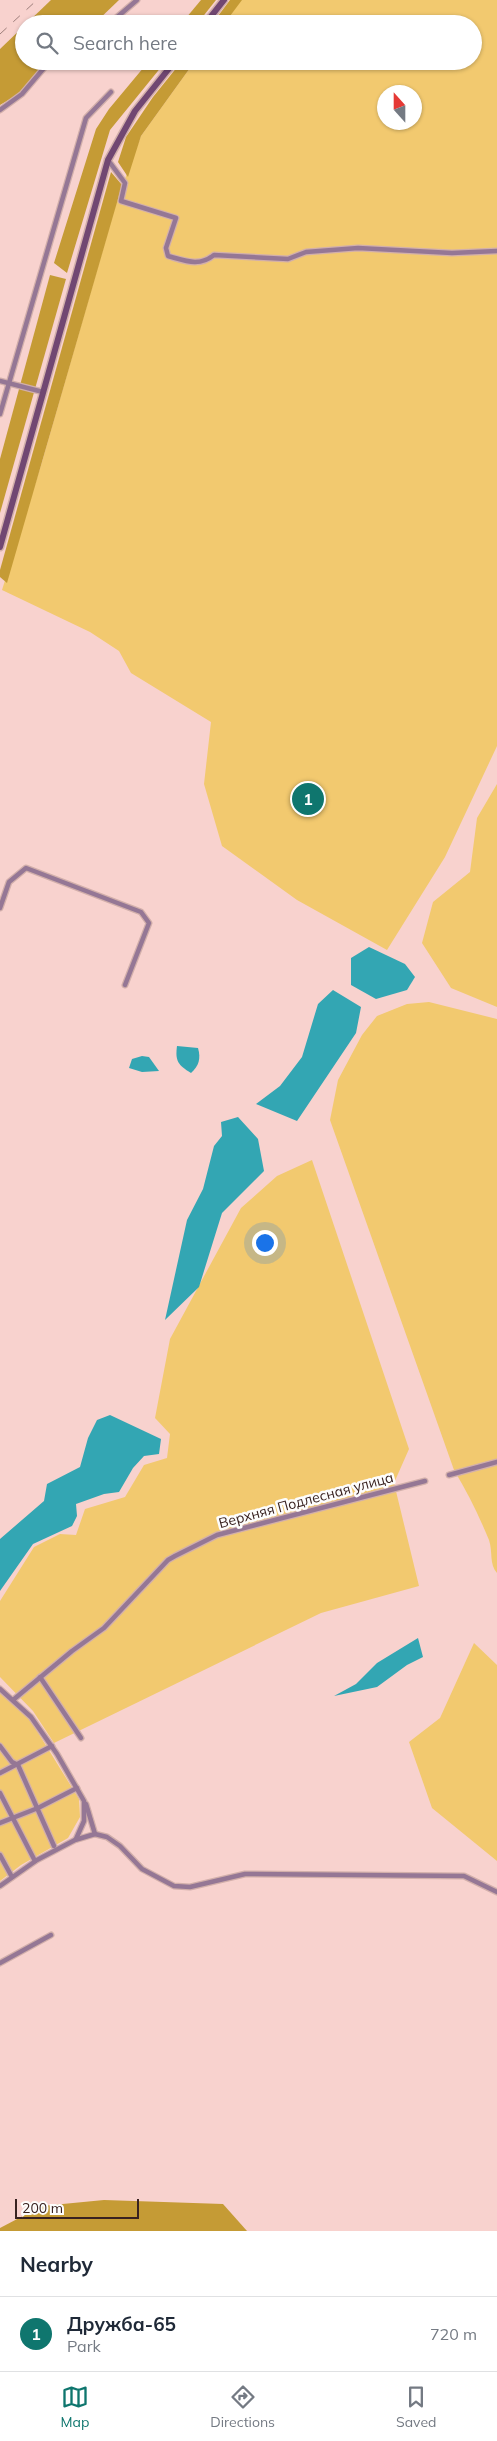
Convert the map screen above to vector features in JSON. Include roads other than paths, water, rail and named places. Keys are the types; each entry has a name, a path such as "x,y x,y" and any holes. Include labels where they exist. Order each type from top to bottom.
{"main road":[{"path":"212,15 224,0"},
{"path":"1,543 108,160 134,112 168,70"}],"street":[{"path":"120,15 137,0"},
{"path":"0,110 22,94 42,70"},
{"path":"0,414 86,118 110,92"},
{"path":"108,160 125,183 121,200 176,218 166,248 168,256 194,264 206,261 214,255 288,259 306,252 358,248 452,252 497,251"},
{"path":"0,381 44,392"},
{"path":"0,908 9,882 26,868 141,912 149,924 125,985"},
{"path":"449,1475 497,1462"},
{"name":"Верхняя Подлесная улица","path":"13,1700 104,1628 168,1560 175,1556 217,1535 425,1481"},
{"path":"40,1677 82,1738"},
{"path":"0,1690 31,1717 52,1746 84,1801 95,1834"},
{"path":"0,1699 5,1695"},
{"path":"0,1746 12,1762 18,1765 54,1846"},
{"path":"0,1773 52,1746"},
{"path":"0,1824 38,1808 77,1788"},
{"path":"0,1793 35,1862"},
{"path":"75,1840 84,1821 84,1801"},
{"path":"0,1886 35,1862 75,1840 95,1834 107,1837 120,1846 142,1869 174,1886 190,1887 245,1874 464,1876 497,1892"},
{"path":"0,1854 12,1877"},
{"path":"0,1963 51,1935"}],"water":[{"path":"369,947 405,964 415,977 407,990 376,999 351,985 351,958"},
{"path":"333,990 361,1007 356,1033 297,1121 256,1104 280,1086 302,1057 318,1004"},
{"path":"177,1046 198,1048 199,1062 191,1073 178,1062"},
{"path":"142,1056 149,1057 159,1071 142,1072 129,1068 132,1059"},
{"path":"238,1117 258,1139 264,1171 222,1213 199,1287 165,1320 187,1220 203,1189 214,1146 222,1136 221,1122"},
{"path":"110,1415 161,1439 159,1454 144,1456 133,1468 119,1492 104,1494 76,1504 77,1516 72,1526 33,1544 0,1591 0,1539 44,1501 47,1484 80,1467 88,1438 97,1420"},
{"path":"418,1638 423,1657 407,1665 377,1687 334,1696 356,1684 377,1663"}],"railway":[{"path":"21,15 37,0"},
{"path":"0,34 15,20"}],"place":[{"name":"Дружба-65","path":"308,799"}]}
